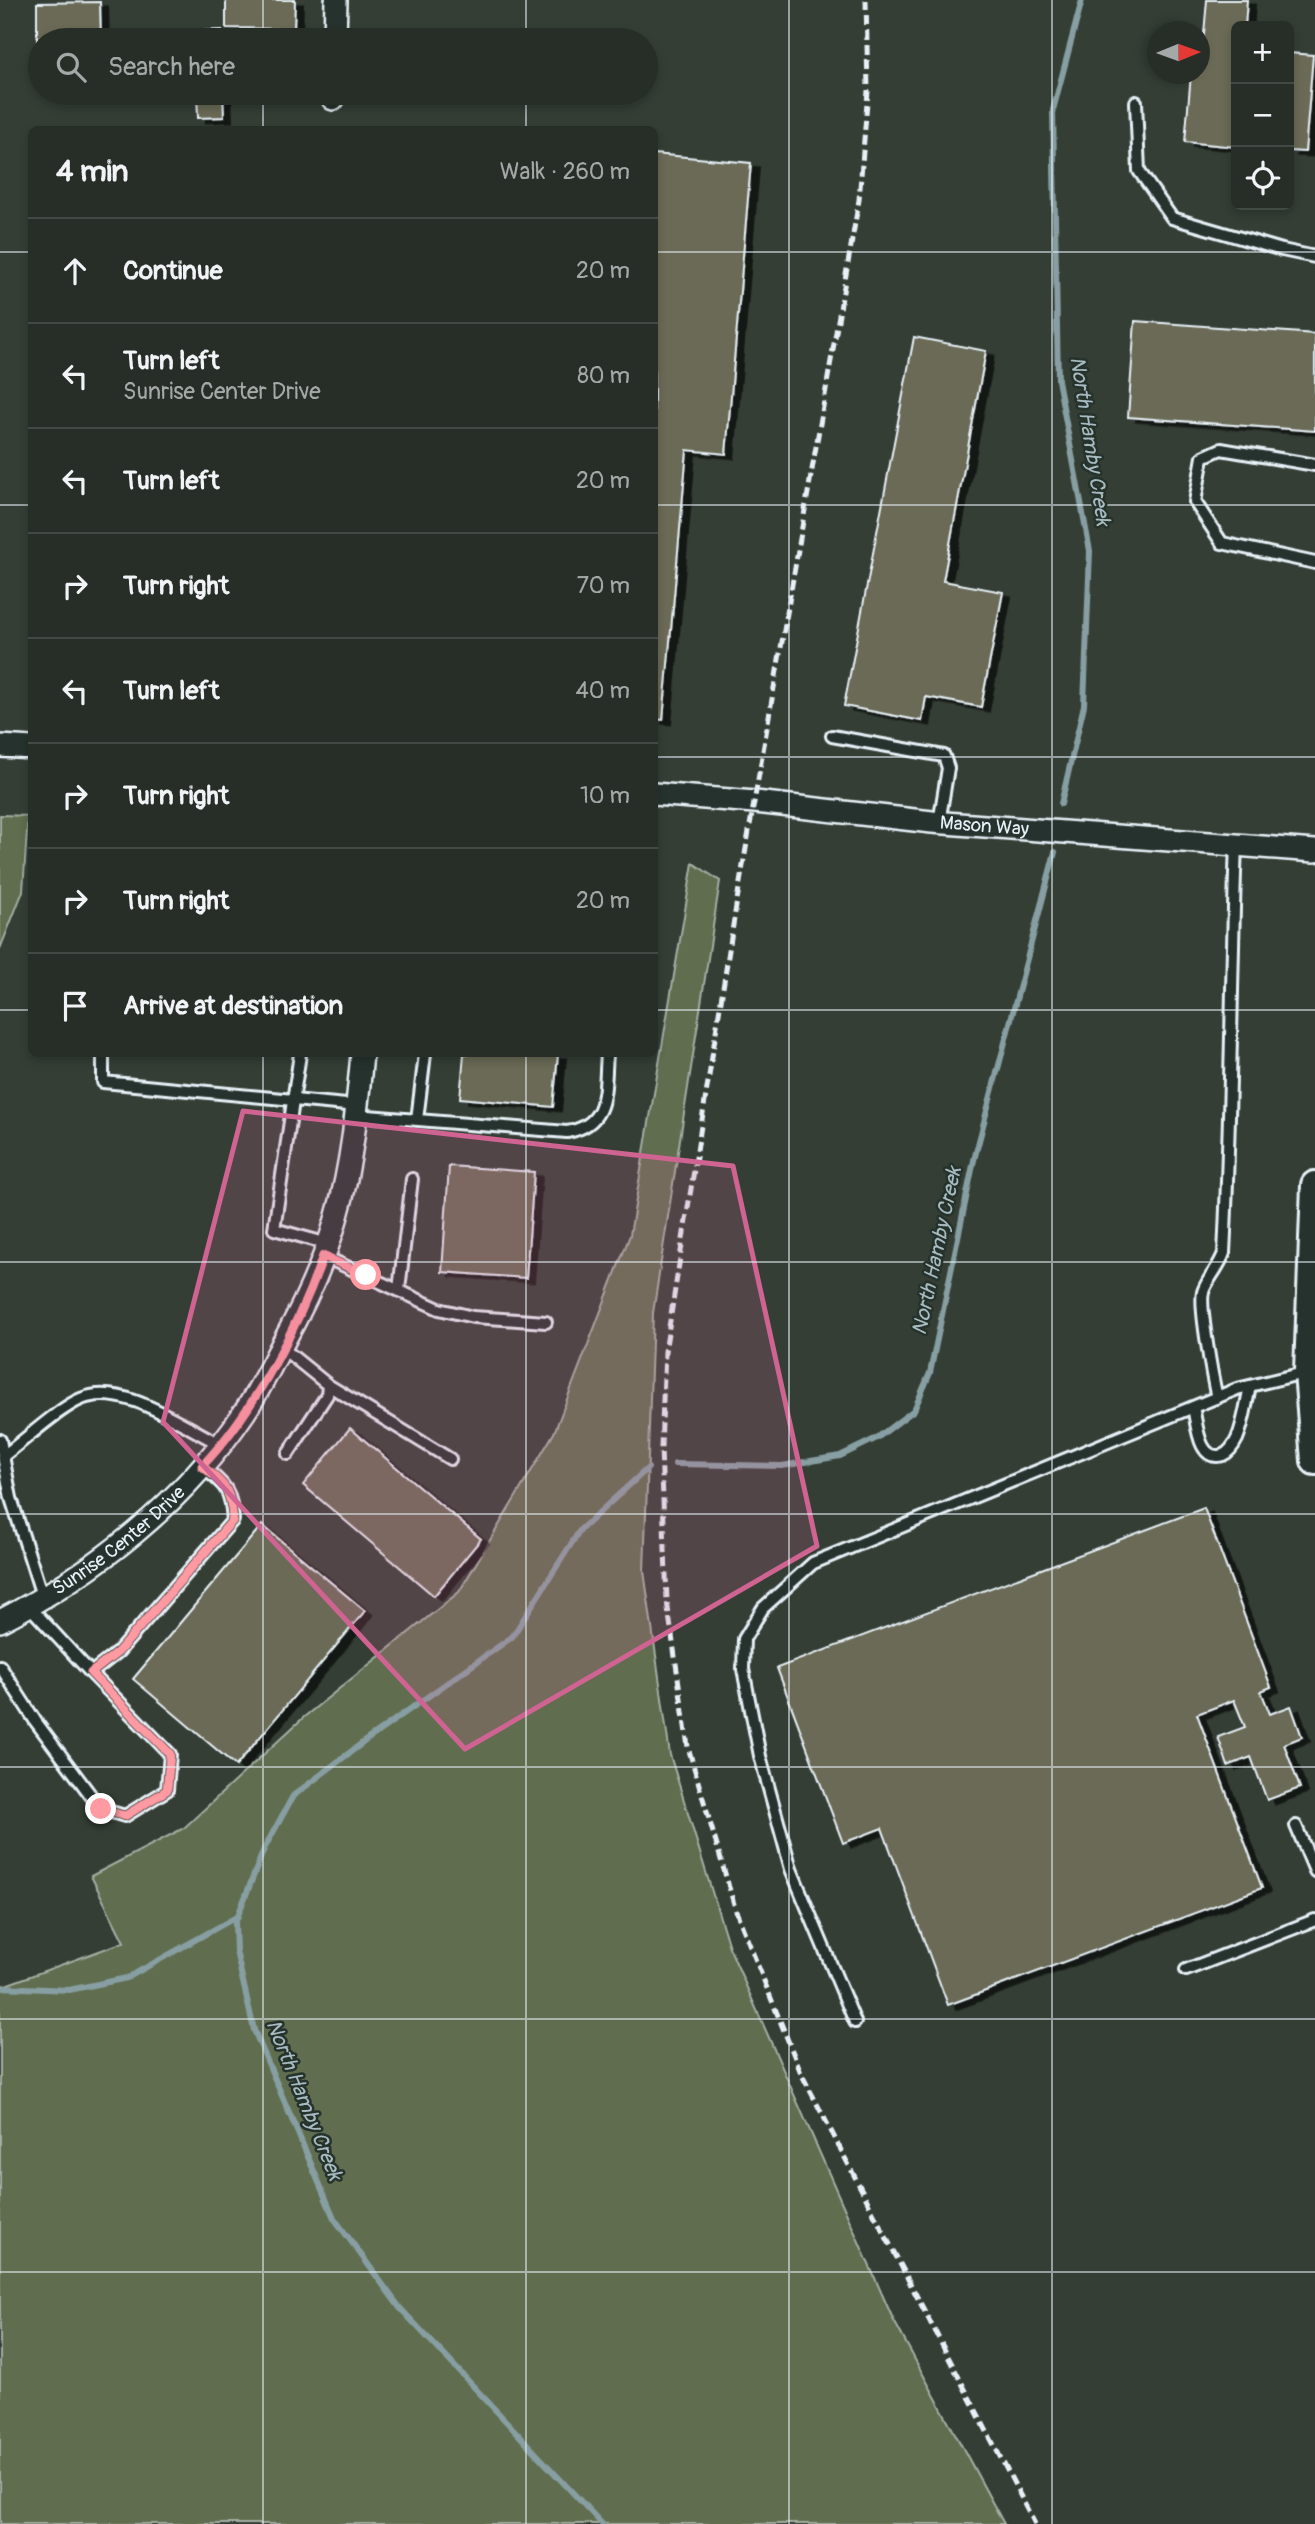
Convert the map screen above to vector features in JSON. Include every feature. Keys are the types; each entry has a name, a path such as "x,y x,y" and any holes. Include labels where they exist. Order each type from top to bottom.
{"street":[{"path":"335,28 336,0"},
{"path":"0,746 28,748"},
{"name":"Mason Way","path":"658,794 755,802 939,823 1236,843 1315,851"},
{"name":"Sunrise Center Drive","path":"0,1621 36,1603 110,1554 202,1466 245,1413 310,1293 338,1216 356,1111 362,1057"},
{"path":"1314,1455 1308,1372 1315,1185"}],"lane":[{"path":"1136,102 1139,171 1172,218 1315,257"},
{"path":"1315,465 1221,449 1203,457 1195,502 1222,542 1315,563"},
{"path":"832,736 944,756 948,768 939,823"},
{"path":"1217,1398 1210,1370 1202,1293 1219,1268 1224,1254 1231,1110 1230,965 1236,843"},
{"path":"103,1057 103,1082 294,1100 417,1120 567,1132 582,1129 603,1106 607,1057"},
{"path":"300,1057 274,1229 325,1250 439,1309 473,1317 546,1322"},
{"path":"417,1120 425,1057"},
{"path":"399,1290 412,1179"},
{"path":"281,1347 328,1384 450,1459"},
{"path":"855,2022 791,1869 760,1756 743,1669 744,1639 763,1608 813,1563 1193,1407 1250,1386 1308,1372"},
{"path":"288,1454 327,1395 328,1384"},
{"path":"1193,1407 1201,1443 1207,1453 1216,1457 1228,1453 1237,1440 1250,1386"},
{"path":"3,1456 79,1399 102,1394 149,1407 220,1444"},
{"path":"0,1440 36,1603 91,1673 170,1754 167,1790 125,1816 101,1809 36,1722 0,1667"},
{"path":"91,1673 118,1652 233,1520 231,1497 223,1482 202,1466"},
{"path":"1296,1826 1315,1871"},
{"path":"1186,1970 1315,1920"}],"highlighted area":[{"path":"243,1111 733,1166 817,1546 465,1749 163,1422"}],"green space":[{"path":"0,815 28,816 23,891 0,949"},
{"path":"693,863 720,881 653,1313 644,1571 670,1755 729,1947 893,2319 1004,2524 0,2524 0,1987 124,1942 91,1876 184,1828 304,1717 459,1592 554,1433 630,1235"}],"building":[{"path":"226,0 295,0 294,28 226,28"},
{"path":"1207,0 1247,0 1245,21 1231,21 1231,147 1185,142 1190,84 1210,84 1210,21 1205,21"},
{"path":"100,2 101,28 37,28 37,3"},
{"path":"1294,53 1313,55 1305,152 1294,151"},
{"path":"197,105 224,105 224,117 198,118"},
{"path":"658,154 751,163 726,454 687,450 663,720 658,719"},
{"path":"1135,321 1315,334 1315,431 1128,417"},
{"path":"914,337 986,351 943,581 1003,592 981,707 926,697 922,721 844,706"},
{"path":"464,1057 558,1057 553,1107 460,1098"},
{"path":"449,1166 534,1172 526,1278 442,1272"},
{"path":"350,1428 481,1539 434,1596 303,1485"},
{"path":"1204,1508 1271,1687 1261,1691 1270,1714 1291,1706 1302,1737 1284,1744 1300,1788 1267,1800 1251,1757 1228,1766 1218,1737 1245,1727 1234,1700 1197,1714 1262,1888 948,2005 882,1828 843,1843 777,1668"},
{"path":"262,1525 365,1611 236,1766 133,1679"}],"waterway":[{"name":"North Hamby Creek","path":"1061,804 1084,705 1090,551 1058,380 1053,110 1082,0"},
{"name":"North Hamby Creek","path":"675,1464 782,1466 840,1456 877,1438 914,1410 930,1373 974,1160 1055,852"},
{"name":"North Hamby Creek","path":"602,2524 400,2308 334,2218 254,2030 236,1951 235,1923 264,1849 293,1796 365,1741 512,1637 580,1530 648,1468"},
{"path":"0,1987 69,1990 127,1978 238,1916"}],"railway":[{"path":"866,0 868,91 859,200 737,900 665,1352 661,1448 667,1601 688,1747 736,1911 801,2073 1035,2524"}],"route":[{"path":"101,1809 125,1816 167,1790 170,1754 91,1673 118,1652 233,1520 231,1497 223,1482 202,1466 245,1413 310,1293 323,1256 366,1275"}]}
